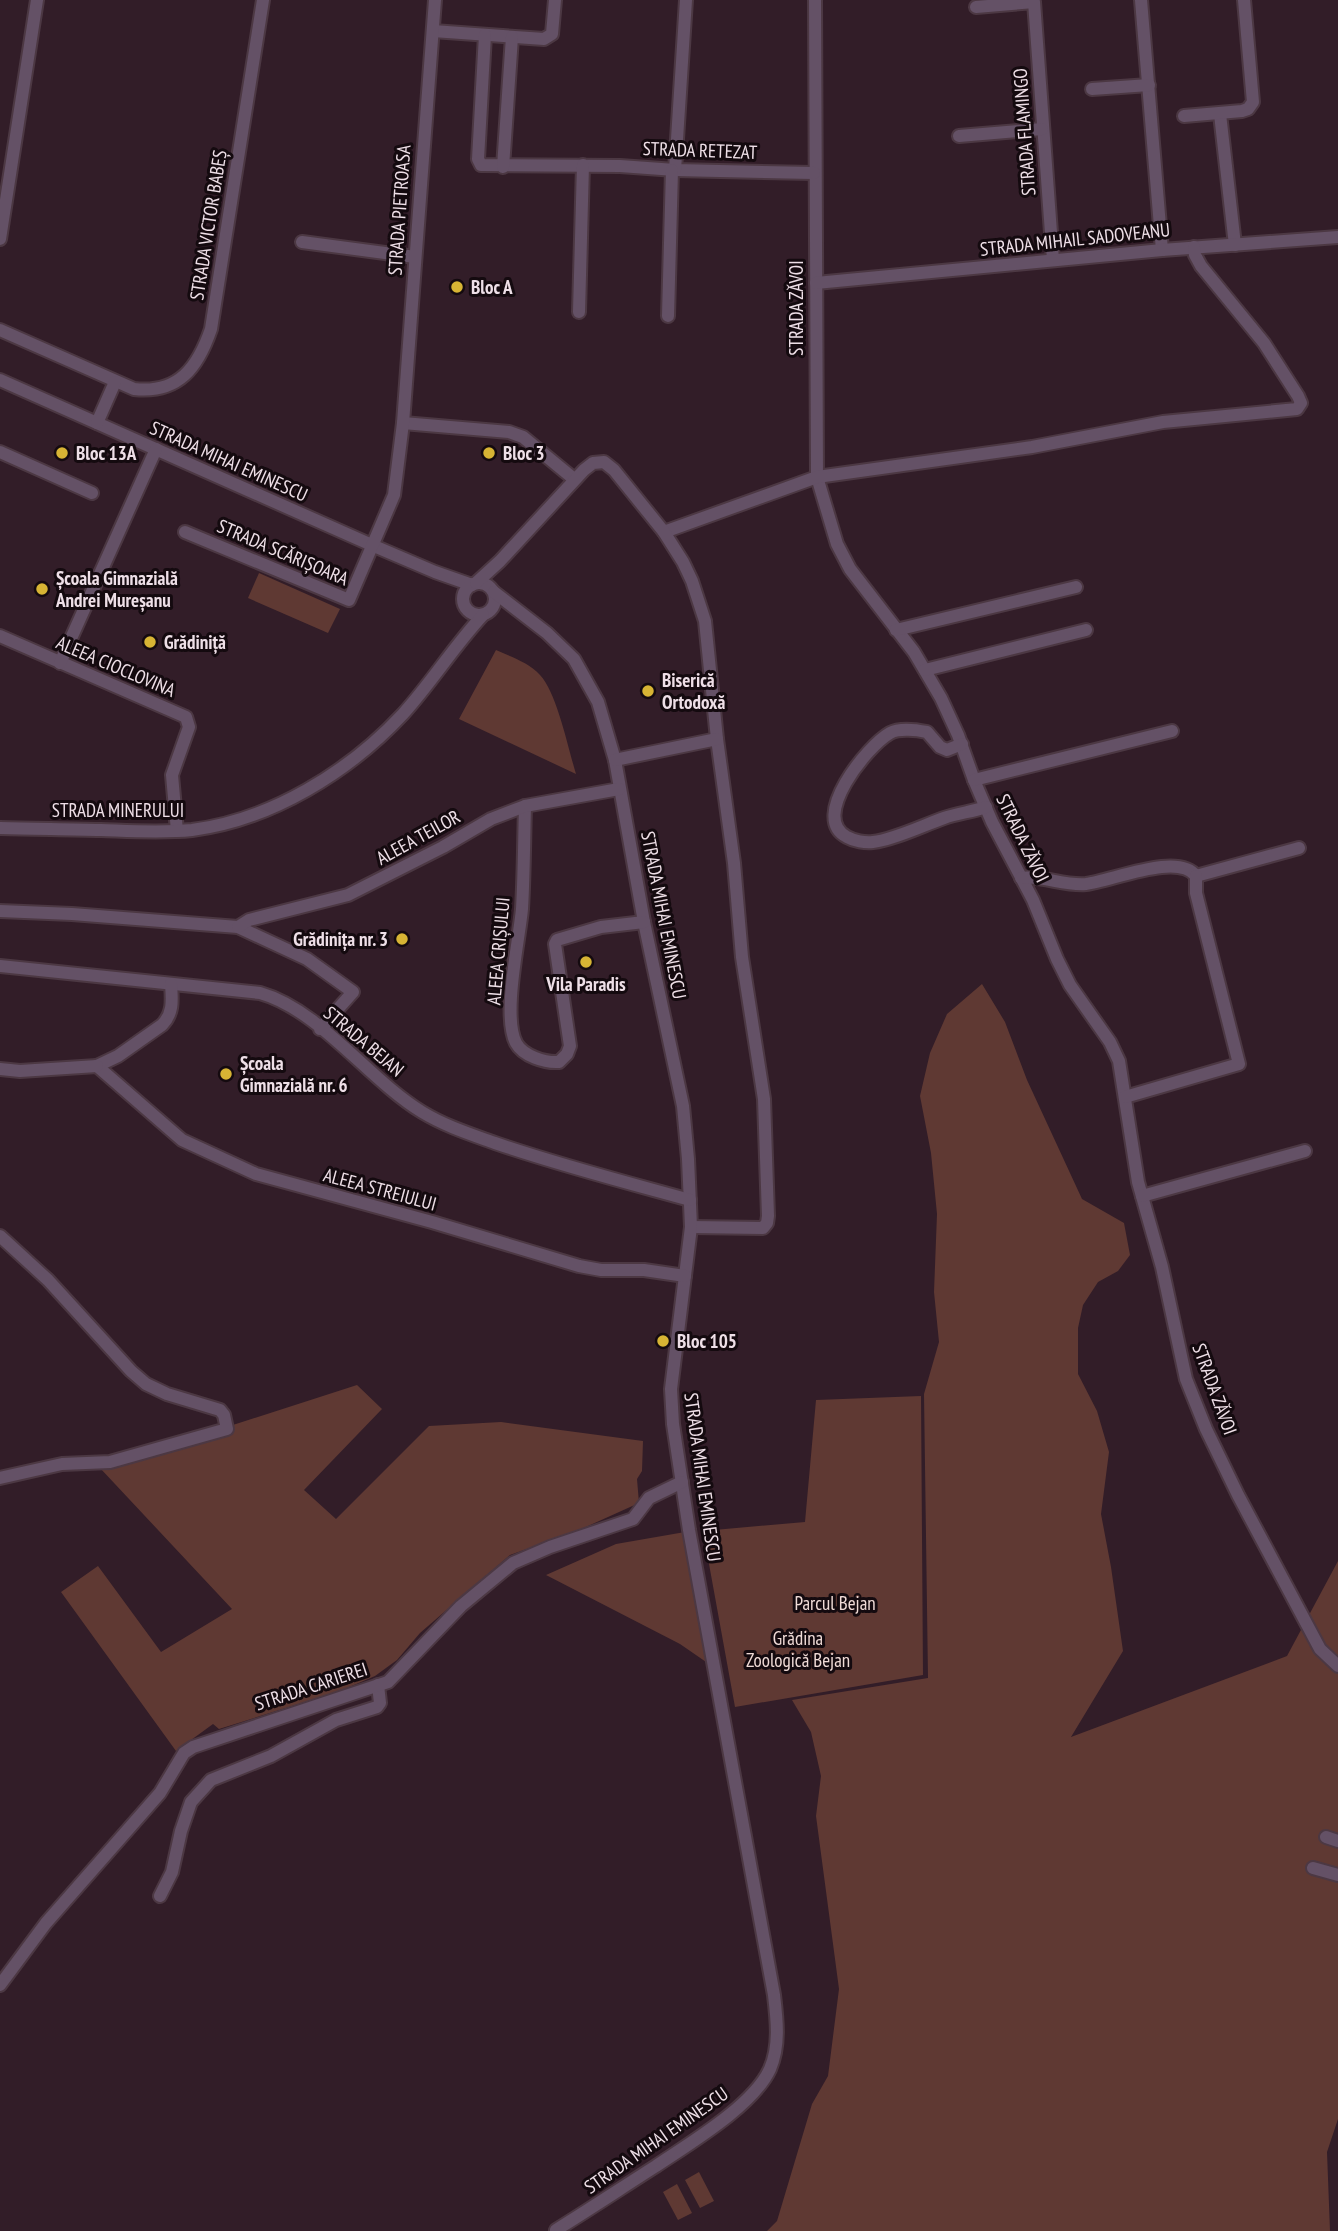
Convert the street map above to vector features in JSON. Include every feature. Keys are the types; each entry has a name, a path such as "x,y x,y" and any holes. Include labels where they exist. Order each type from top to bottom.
{"street":[{"path":"0,239 37,0"},
{"name":"STRADA VICTOR BABEȘ","path":"0,330 134,389 161,389 183,378 195,364 205,348 211,329 263,0"},
{"name":"STRADA PIETROASA","path":"374,546 394,495 403,423 435,0"},
{"path":"433,31 548,37 552,34 555,0"},
{"path":"668,316 674,170 686,0"},
{"name":"STRADA ZĂVOI","path":"814,0 817,477 833,533 850,569 897,630 941,698 986,807 1070,985 1110,1042 1119,1061 1133,1157 1162,1267 1183,1365 1196,1404 1238,1495 1298,1609 1320,1649 1338,1666"},
{"path":"1141,0 1163,250"},
{"path":"1184,116 1248,109 1254,97 1244,0"},
{"name":"STRADA FLAMINGO","path":"976,8 1034,2 1053,260"},
{"path":"485,35 478,159 481,165 503,167 512,37"},
{"path":"1092,89 1149,85"},
{"path":"1220,114 1235,245"},
{"path":"959,136 1042,130"},
{"path":"579,312 583,165"},
{"name":"STRADA RETEZAT","path":"503,167 583,165 814,173"},
{"name":"STRADA MIHAIL SADOVEANU","path":"816,283 1194,247 1338,237"},
{"path":"302,242 415,257"},
{"path":"664,532 817,477 1020,449 1163,422 1297,409 1301,403 1298,396 1264,343 1202,266 1194,247"},
{"name":"STRADA MIHAI EMINESCU","path":"0,380 374,546 444,576 474,584"},
{"path":"97,423 115,382"},
{"path":"403,423 509,432 523,437 574,479"},
{"path":"60,663 156,449"},
{"path":"0,452 92,493"},
{"path":"460,639 465,591 500,561 574,479 593,463 604,462 614,470 664,532 692,581 705,621 717,739 734,863 742,957 764,1099 768,1216 763,1228 691,1227"},
{"name":"STRADA SCĂRIȘOARA","path":"185,532 349,600 374,546"},
{"name":"STRADA MINERULUI","path":"0,828 177,831 211,827 255,813 304,791 376,740 402,714 460,639 494,606 493,590 500,561"},
{"name":"STRADA MIHAI EMINESCU","path":"444,576 463,602"},
{"path":"474,584 484,583 493,590"},
{"path":"897,630 1076,587"},
{"name":"STRADA MIHAI EMINESCU","path":"493,590 574,659 604,717 615,760 644,922 683,1105 691,1227 671,1389 673,1424 774,1995 776,2048 770,2070 743,2103 687,2145 556,2230"},
{"path":"463,602 470,612 520,613"},
{"path":"925,670 1086,630"},
{"name":"ALEEA CIOCLOVINA","path":"0,636 186,717 189,727 172,775 177,831"},
{"path":"962,744 945,750 927,732 898,731 889,734 867,754 846,784 834,811 836,826 847,837 874,842 986,807"},
{"path":"974,780 1172,731"},
{"path":"615,760 717,739"},
{"name":"ALEEA TEILOR","path":"238,927 249,920 348,895 443,847 491,819 525,806 619,789"},
{"name":"ALEEA CRIȘULUI","path":"525,806 522,908 511,1008 513,1033 521,1049 540,1059 559,1062 570,1046 555,944 557,940 601,927 644,922"},
{"path":"1196,876 1299,848"},
{"path":"1021,878 1087,884 1159,866 1189,870 1196,876 1199,906 1240,1064 1125,1097"},
{"name":"ALEEA TEILOR","path":"0,911 238,927 307,959 353,992 320,1029"},
{"name":"STRADA BEJAN","path":"0,966 260,993 276,997 289,1004 403,1099 436,1121 518,1151 690,1200"},
{"path":"0,1069 20,1071 97,1066 118,1056 168,1019 171,1009 171,984"},
{"name":"ALEEA STREIULUI","path":"97,1066 182,1140 256,1174 292,1186 420,1218 579,1266 601,1270 644,1270 685,1276"},
{"path":"1142,1196 1305,1151"},
{"path":"0,1237 48,1280 146,1384 167,1394 220,1410 227,1429 110,1462 62,1464 0,1478"},
{"name":"STRADA CARIEREI","path":"0,1985 46,1923 160,1793 184,1754 203,1742 388,1682 461,1606 513,1563 633,1519 649,1498 682,1482"},
{"path":"160,1896 172,1872 181,1830 191,1802 211,1780 271,1756 336,1720 377,1707 380,1703 378,1685"},
{"path":"1313,1868 1338,1875"}],"green space":[{"path":"259,573 340,609 328,633 248,598"},
{"path":"496,650 530,667 546,683 557,707 576,774 459,719"},
{"path":"982,984 1005,1022 1027,1080 1082,1199 1124,1223 1130,1255 1118,1271 1098,1282 1083,1305 1078,1328 1078,1374 1097,1411 1109,1452 1101,1514 1123,1651 1071,1737 1287,1656 1338,1561 1338,2119 1327,2152 1330,2231 767,2231 777,2221 812,2104 828,2076 839,1989 816,1816 821,1776 811,1732 792,1700 928,1678 924,1394 939,1342 934,1292 937,1214 931,1153 920,1096 930,1053 947,1014"},
{"path":"357,1385 382,1409 304,1490 336,1519 429,1426 501,1422 643,1441 642,1471 637,1479 639,1503 577,1531 510,1555 420,1633 397,1660 375,1676 340,1691 219,1729 213,1724 176,1751 61,1592 98,1566 161,1652 232,1609 100,1468"},
{"name":"Parcul Bejan","path":"921,1396 923,1675 735,1707 703,1531 805,1522 816,1400"},
{"path":"685,1532 709,1664 680,1644 546,1575 616,1544"},
{"path":"699,2172 714,2201 700,2208 685,2180"},
{"path":"677,2184 692,2213 678,2220 663,2192"}],"place":[{"name":"Bloc A","path":"457,287"},
{"name":"Bloc 13A","path":"62,453"},
{"name":"Bloc 3","path":"489,453"},
{"name":"Școala Gimnazială Andrei Mureșanu","path":"42,589"},
{"name":"Grădiniță","path":"150,642"},
{"name":"Biserică Ortodoxă","path":"648,691"},
{"name":"Grădinița nr. 3","path":"402,939"},
{"name":"Vila Paradis","path":"586,962"},
{"name":"Școala Gimnazială nr. 6","path":"226,1074"},
{"name":"Bloc 105","path":"663,1341"}],"park label":[{"name":"Grădina Zoologică Bejan","path":"798,1649"}]}
